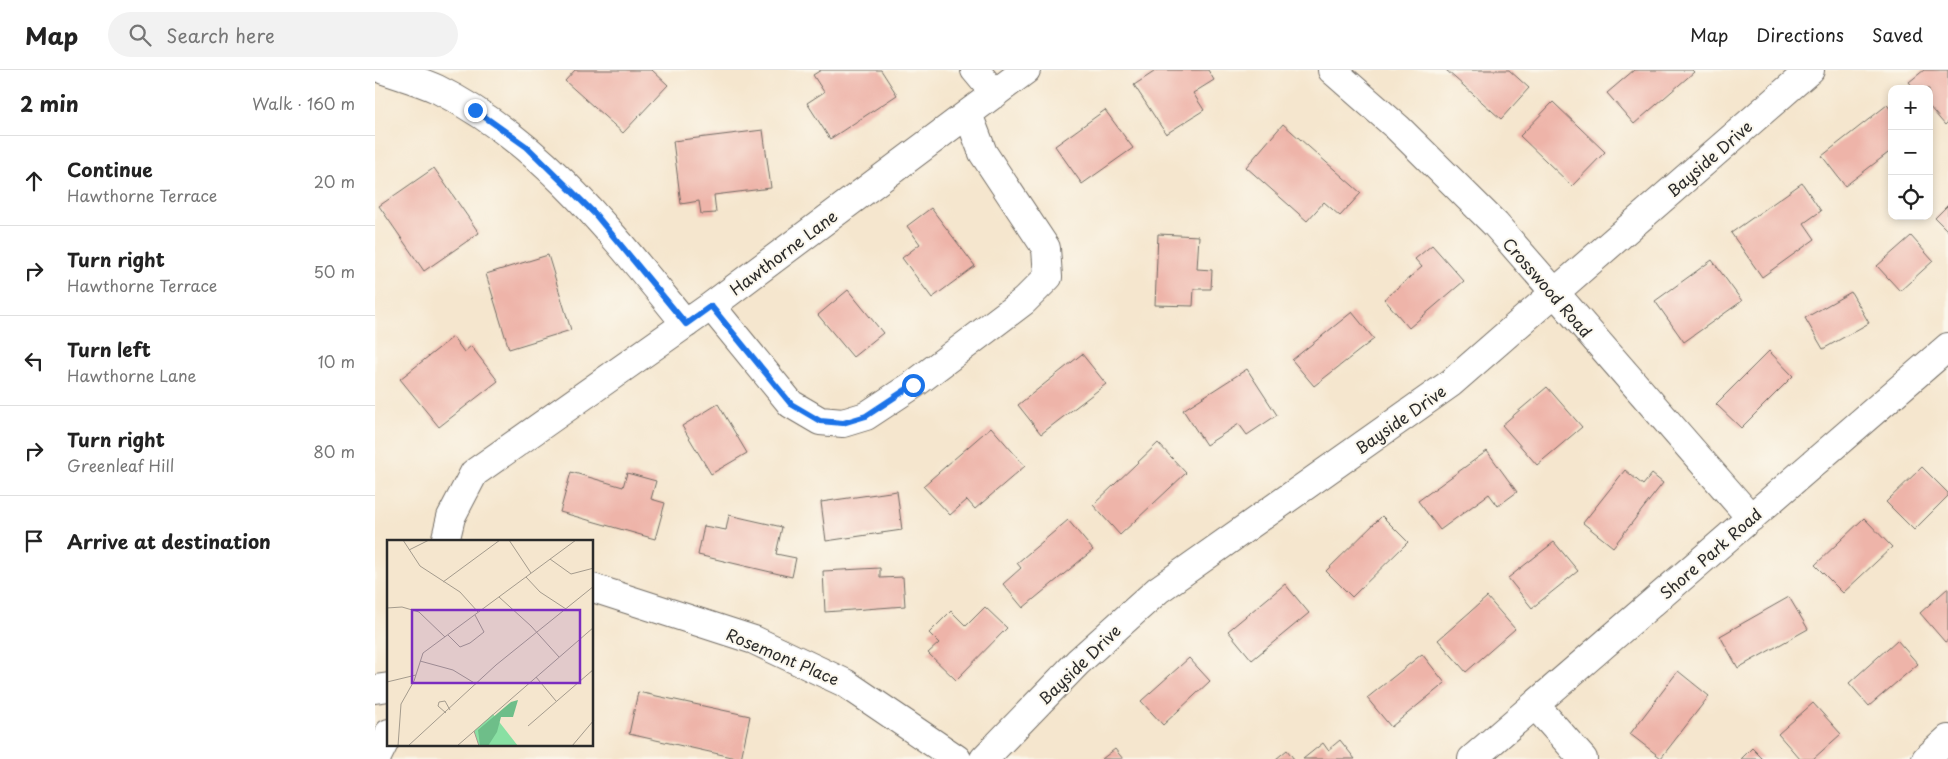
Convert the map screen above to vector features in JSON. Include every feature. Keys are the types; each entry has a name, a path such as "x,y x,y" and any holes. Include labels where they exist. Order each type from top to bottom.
{"street":[{"path":"384,70 436,88 475,110 527,147 595,214 686,324"},
{"path":"975,70 995,94"},
{"name":"Hawthorne Lane","path":"445,540 451,517 473,473 711,306 1026,70"},
{"name":"Crosswood Road","path":"1332,70 1398,128 1496,225 1553,294 1751,518"},
{"name":"Bayside Drive","path":"984,759 1078,662 1158,590 1451,383 1810,70"},
{"path":"711,306 791,404 820,421 843,423 866,416 913,385 1024,301 1048,277 1046,248 983,153 968,114"},
{"name":"Shore Park Road","path":"1472,759 1948,347"},
{"name":"Rosemont Place","path":"594,588 754,640 820,671 845,683 957,759"},
{"path":"1535,705 1583,759"},
{"path":"377,759 387,737"},
{"path":"1926,759 1948,739"}],"building":[{"path":"575,70 652,70 668,85 623,133 565,81"},
{"path":"821,70 881,70 897,95 830,139 807,103 824,92 813,75"},
{"path":"1157,70 1208,70 1214,80 1193,93 1204,110 1166,134 1134,85"},
{"path":"1446,70 1509,70 1529,88 1501,119"},
{"path":"1634,70 1692,70 1694,72 1634,124 1607,93"},
{"path":"1924,70 1948,70 1948,122 1945,125 1933,111 1933,85 1912,85 1909,82"},
{"path":"1553,102 1605,152 1572,186 1520,136"},
{"path":"1887,105 1888,106 1888,153 1845,186 1822,156"},
{"path":"1105,110 1133,148 1082,184 1055,146"},
{"path":"1283,124 1361,193 1340,216 1324,202 1307,221 1246,167"},
{"path":"763,130 771,188 714,195 716,213 701,214 699,201 681,204 673,141"},
{"path":"434,168 479,233 424,271 379,206"},
{"path":"1802,183 1821,211 1804,223 1815,239 1762,277 1731,233"},
{"path":"1948,205 1948,231 1935,218"},
{"path":"931,208 975,266 932,298 902,258 920,244 907,226"},
{"path":"1158,234 1199,236 1197,269 1212,270 1211,289 1194,289 1193,306 1155,305"},
{"path":"1911,236 1933,261 1900,291 1877,266"},
{"path":"1432,245 1464,281 1409,328 1384,299 1422,267 1415,259"},
{"path":"548,255 571,330 509,349 486,274"},
{"path":"1712,260 1742,301 1684,342 1655,301"},
{"path":"848,290 883,333 853,357 818,315"},
{"path":"1851,292 1869,323 1823,349 1805,318"},
{"path":"1352,312 1374,339 1314,386 1292,360"},
{"path":"453,337 464,352 471,346 498,381 439,427 400,379"},
{"path":"1769,351 1793,376 1741,428 1716,404"},
{"path":"1082,354 1106,384 1041,434 1018,405"},
{"path":"1247,369 1277,415 1247,435 1239,424 1206,445 1183,410"},
{"path":"1547,387 1582,427 1537,465 1502,425"},
{"path":"718,404 747,453 711,474 682,426"},
{"path":"991,427 1025,466 975,509 967,500 950,515 923,486"},
{"path":"1158,443 1186,473 1120,535 1093,505"},
{"path":"1487,451 1517,492 1498,506 1489,494 1440,530 1418,501"},
{"path":"1922,467 1948,493 1948,496 1914,530 1886,502"},
{"path":"1625,470 1643,485 1652,474 1663,483 1613,547 1583,523"},
{"path":"571,472 623,487 627,473 656,481 651,499 665,503 655,539 560,512"},
{"path":"897,491 902,530 826,541 821,502"},
{"path":"729,515 782,527 776,554 796,558 792,577 698,555 704,526 726,530"},
{"path":"1382,516 1408,542 1352,597 1326,571"},
{"path":"1864,518 1892,547 1843,593 1815,565"},
{"path":"1068,520 1093,550 1023,608 1003,584 1021,568 1017,563"},
{"path":"1554,542 1578,571 1532,608 1508,578"},
{"path":"880,568 880,578 903,577 905,606 825,612 823,571"},
{"path":"1285,584 1309,613 1252,660 1228,631"},
{"path":"1948,588 1948,640 1945,642 1920,613"},
{"path":"1487,597 1515,629 1466,672 1438,640"},
{"path":"1789,597 1808,629 1738,668 1720,636"},
{"path":"985,607 1007,628 956,680 928,653 939,643 929,633 951,611 966,626"},
{"path":"1897,640 1918,664 1869,706 1849,683"},
{"path":"1422,654 1445,683 1391,727 1367,698"},
{"path":"1189,658 1210,681 1163,725 1141,701"},
{"path":"1678,671 1709,696 1661,758 1630,734"},
{"path":"638,692 750,716 741,759 629,734"},
{"path":"1813,703 1841,734 1813,759 1800,759 1778,734"},
{"path":"1340,740 1355,759 1303,759 1323,743 1328,750"},
{"path":"1752,748 1763,759 1741,759"},
{"path":"1115,749 1123,759 1102,759"},
{"path":"1287,750 1294,759 1276,759"}],"route":[{"path":"475,110 527,147 595,214 686,324 711,306 791,404 820,421 843,423 866,416 913,385"}]}
